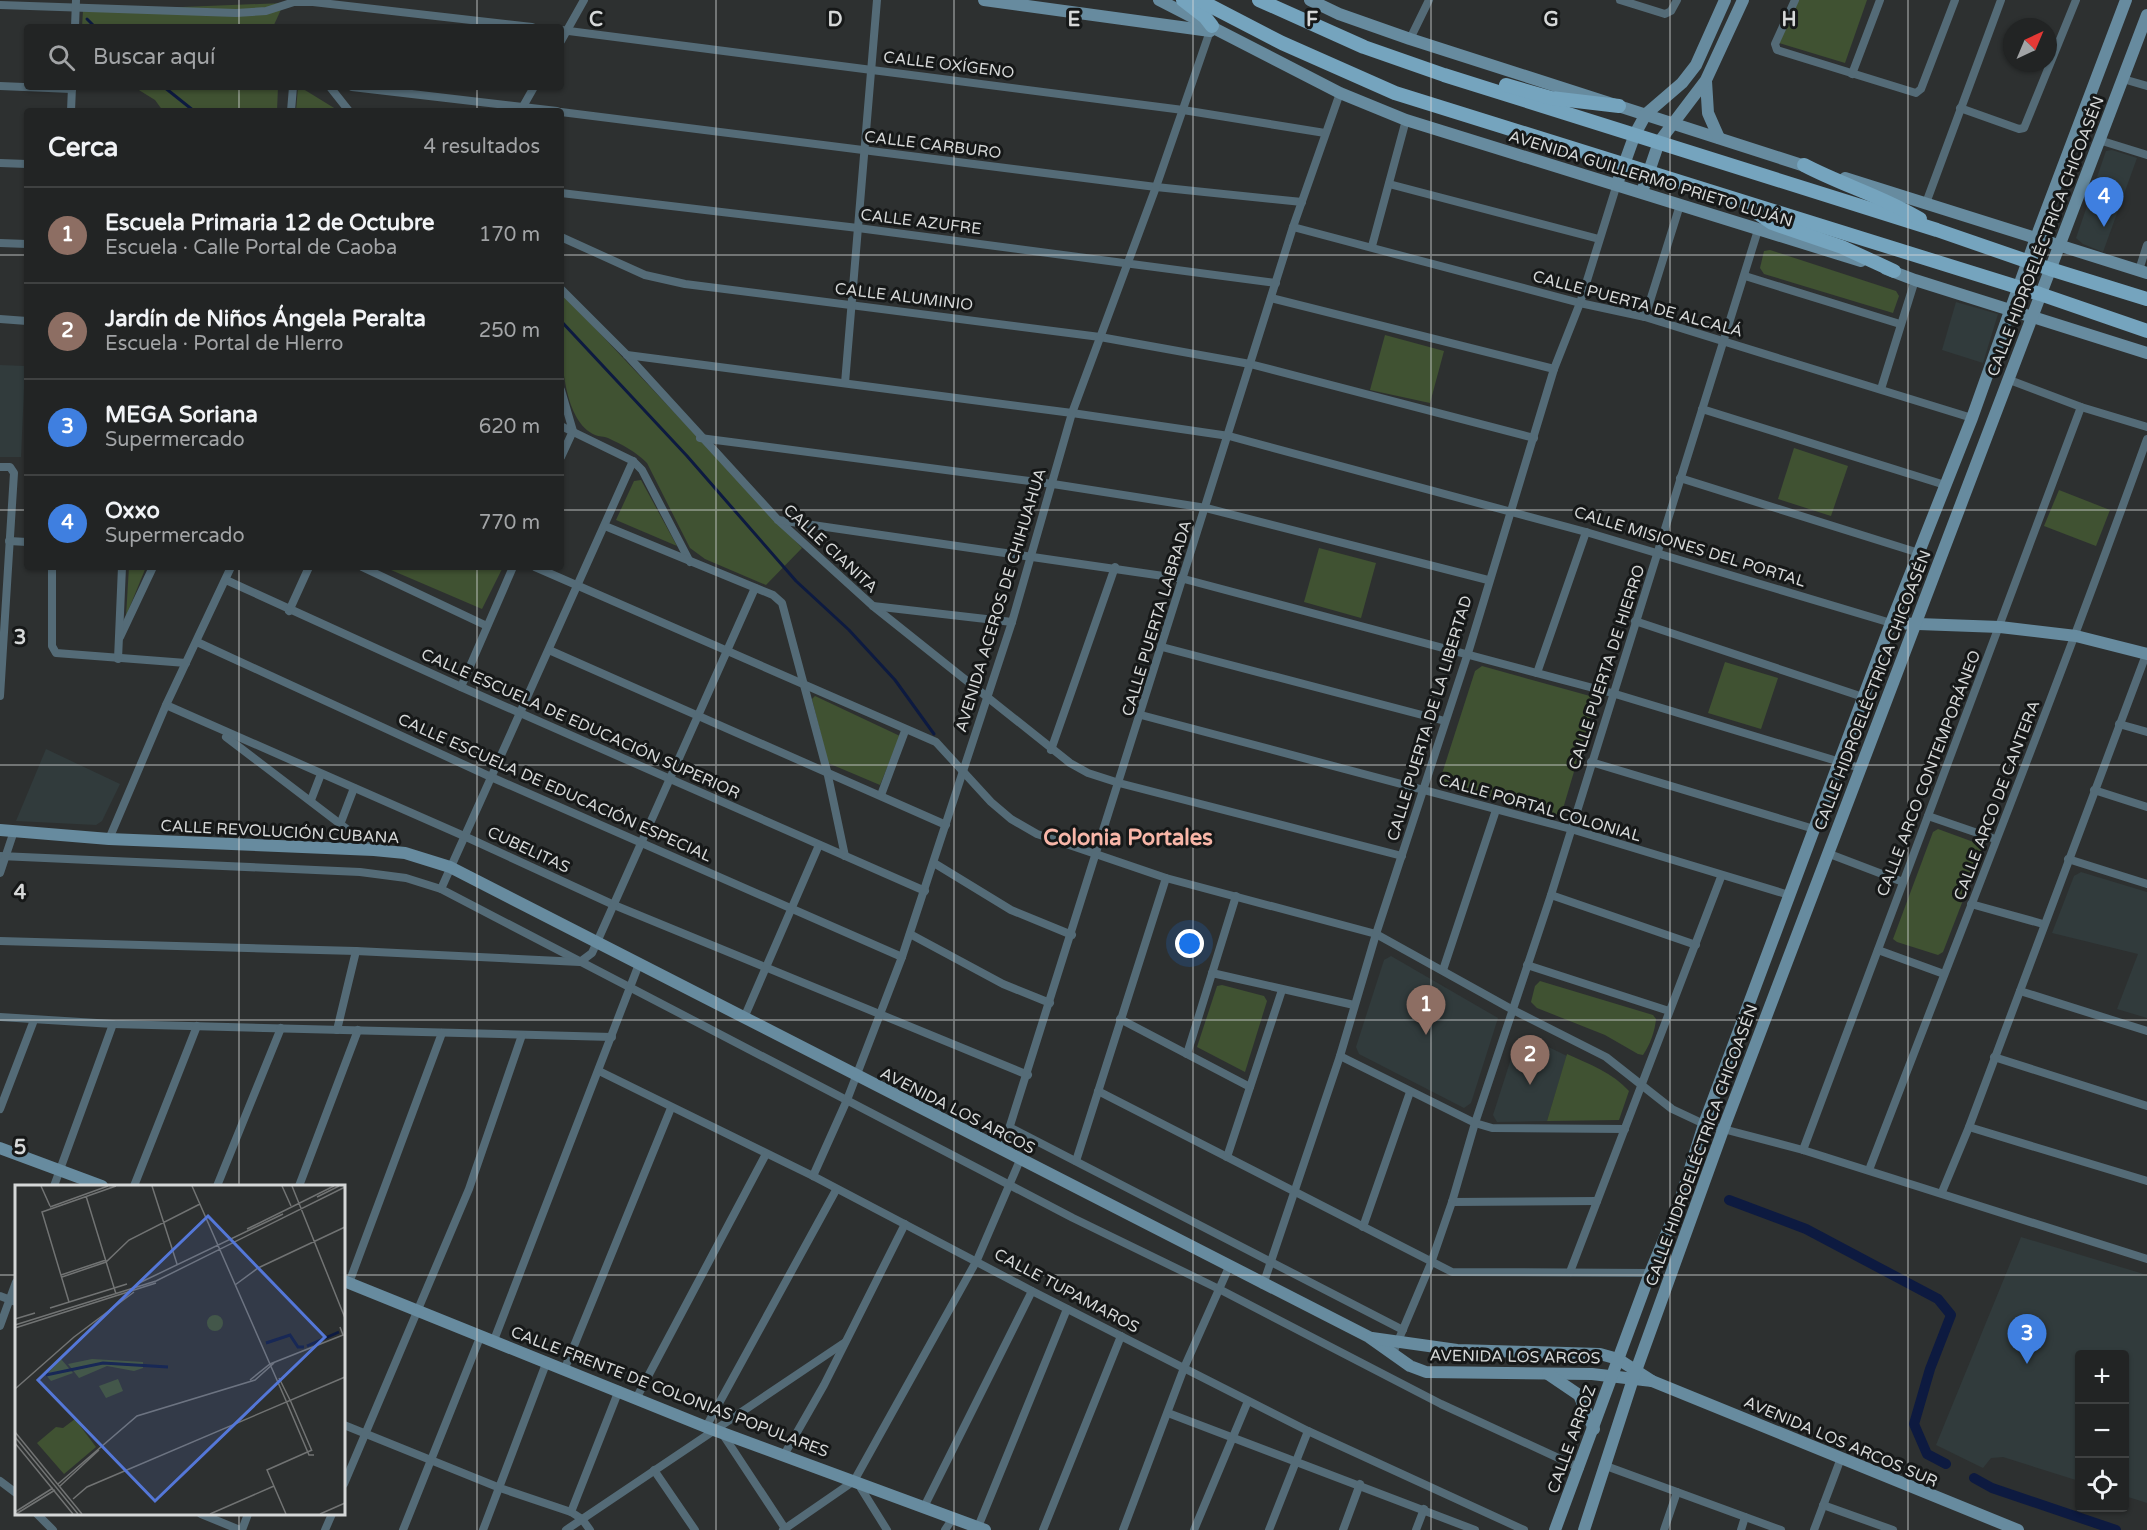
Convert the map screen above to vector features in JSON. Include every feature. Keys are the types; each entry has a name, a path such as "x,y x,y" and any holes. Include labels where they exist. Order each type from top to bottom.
{"main road":[{"path":"1183,0 1205,16 1211,28"},
{"name":"AVENIDA GUILLERMO PRIETO LUJÁN","path":"1199,0 1282,43 1395,93 2018,287 2147,331"},
{"path":"1259,0 1364,47 1444,75 1937,230 2147,299"},
{"path":"1279,0 1306,21"},
{"path":"1444,75 1486,79 1559,100 1619,106"},
{"path":"1804,165 1839,183 1893,204 1937,230"},
{"path":"1738,201 1772,223 1842,247 1894,271"}],"street":[{"path":"564,31 584,0"},
{"path":"845,383 877,0"},
{"path":"984,0 1211,28"},
{"name":"AVENIDA GUILLERMO PRIETO LUJÁN","path":"1158,0 1340,93 1406,120 1894,271 1915,280 2147,353"},
{"path":"1310,0 1339,14 1410,39 2143,272 2147,245"},
{"path":"1410,39 1430,0"},
{"path":"1620,0 1665,14 1671,11 1677,0"},
{"path":"1617,184 1635,135 1646,114 1682,83 1696,65 1725,0"},
{"path":"1642,192 1659,142 1706,80 1743,0"},
{"path":"1794,0 1775,45 1777,51 1912,92 1918,91 1955,0"},
{"path":"1852,74 1880,0"},
{"path":"1926,203 2001,0"},
{"path":"1960,108 2019,129 2024,128 2076,0"},
{"name":"CALLE HIDROELÉCTRICA CHICOASÉN","path":"1618,1359 1680,1201 1704,1124 1891,623 1972,418 2027,261 2126,0"},
{"path":"0,4 76,4 236,12 266,11 284,2 313,2 506,24"},
{"path":"75,24 76,4"},
{"name":"CALLE HIDROELÉCTRICA CHICOASÉN","path":"1635,1374 1723,1130 2147,15"},
{"name":"AVENIDA ACEROS DE CHIHUAHUA","path":"813,1176 881,1015 925,891 1012,622 1072,413 1156,187 1211,28"},
{"name":"CALLE OXÍGENO","path":"564,31 1183,110 1325,133"},
{"path":"2122,79 2147,86"},
{"path":"1706,80 1708,113 1719,138"},
{"path":"0,86 24,87"},
{"path":"71,108 72,90"},
{"path":"291,108 293,90"},
{"path":"332,90 347,108"},
{"name":"CALLE CARBURO","path":"375,90 514,108"},
{"path":"523,108 532,90"},
{"name":"CALLE PUERTA LABRADA","path":"1002,1151 1028,1075 1293,227 1340,93"},
{"name":"CALLE CARBURO","path":"564,112 1156,187 1302,202"},
{"path":"1372,246 1406,120"},
{"path":"2099,140 2147,155"},
{"path":"0,163 24,164"},
{"path":"1389,184 1599,239"},
{"name":"CALLE PUERTA DE LA LIBERTAD","path":"1272,1263 1468,653 1488,580 1512,512 1554,369 1580,303 1617,184"},
{"name":"CALLE AZUFRE","path":"564,193 858,228 1276,283"},
{"path":"1645,317 1680,205"},
{"name":"CALLE PUERTA DE ALCALÁ","path":"1293,227 1372,246 1580,303 1645,317 1972,418"},
{"name":"CALLE PUERTA DE HIERRO","path":"1398,1342 1431,1263 1452,1202 1475,1123 1551,896 1612,693 1758,230"},
{"name":"CALLE ALUMINIO","path":"564,238 645,275 684,284 1100,337 1250,364 1534,438"},
{"path":"0,243 24,244"},
{"path":"1744,276 1900,324"},
{"path":"1881,389 1915,280"},
{"name":"CALLE CIANITA","path":"564,292 627,355 700,438 778,520 873,606 988,696 1052,750 1088,773 1119,783 1402,856"},
{"path":"1272,298 1554,369"},
{"path":"0,320 24,321"},
{"name":"CALLE MISIONES DEL PORTAL","path":"627,355 1072,413 1229,436 1586,532 1891,623 2000,627 2076,636 2147,654"},
{"path":"2007,379 2081,407 2147,427"},
{"path":"564,400 573,431 564,450"},
{"name":"CALLE ARCO CONTEMPORÁNEO","path":"1803,1150 2081,407"},
{"path":"1702,409 1945,485"},
{"path":"564,427 633,461 648,479 690,562"},
{"path":"700,438 1053,484 1206,508 1488,580"},
{"name":"CALLE ARCO DE CANTERA","path":"1869,1170 1995,839 2076,636 2147,439"},
{"path":"441,889 633,461"},
{"path":"0,467 10,467 14,473 0,696"},
{"path":"1680,478 1919,553"},
{"path":"778,520 1115,567 1184,579 1612,693 1860,768"},
{"path":"605,526 773,595 782,603 827,771 845,856"},
{"path":"1537,673 1586,532"},
{"path":"9,541 24,542"},
{"path":"1052,750 1115,567"},
{"path":"52,570 52,646 60,655 186,663"},
{"path":"118,659 122,570"},
{"path":"119,640 152,570"},
{"path":"109,839 166,705 230,570"},
{"path":"289,611 308,570"},
{"path":"368,570 487,626"},
{"path":"460,687 512,570"},
{"path":"541,570 727,652 802,681 941,745 962,771 1011,819 1037,834 1166,878 1376,934 1513,1010 1606,1057 1672,1109 1704,1124 1803,1150 1942,1192 2147,1258"},
{"name":"CALLE ESCUELA DE EDUCACIÓN SUPERIOR","path":"226,580 289,611 925,891"},
{"path":"0,941 356,951 580,962 592,953 755,588"},
{"path":"873,606 1012,622"},
{"path":"1635,621 1863,697"},
{"name":"CALLE ESCUELA DE EDUCACIÓN ESPECIAL","path":"196,642 490,777 642,841 902,957"},
{"path":"1162,647 1445,721"},
{"path":"549,650 946,825"},
{"path":"1942,1192 1969,1127 2043,924 2147,654"},
{"name":"CUBELITAS","path":"166,705 464,836 614,905 1028,1075"},
{"name":"CALLE PORTAL COLONIAL","path":"1141,715 1424,789 1571,830 1721,877 1790,895"},
{"path":"2119,724 2147,732"},
{"path":"214,728 341,822 374,850"},
{"path":"882,795 905,730"},
{"path":"1591,762 1814,829"},
{"path":"311,800 321,774"},
{"path":"341,822 354,788"},
{"path":"2094,790 2147,807"},
{"path":"1443,970 1496,810"},
{"path":"1928,816 1995,839"},
{"path":"0,873 4,830"},
{"name":"CALLE REVOLUCIÓN CUBANA","path":"4,830 109,839 405,853 450,867 639,964"},
{"path":"744,1018 790,906 819,844"},
{"path":"1827,854 1903,882"},
{"path":"3,856 360,872 406,878 441,889 1010,1185 1219,1289 1441,1404 1580,1468"},
{"path":"2068,859 2147,884"},
{"path":"934,863 1011,910 1072,935"},
{"path":"1570,1272 1721,877"},
{"path":"1076,1161 1166,878"},
{"path":"1187,1053 1236,896"},
{"path":"1551,896 1696,945"},
{"path":"1971,904 2043,924"},
{"path":"910,934 1003,984 1050,1003"},
{"path":"1878,950 1944,974"},
{"path":"337,1030 356,951"},
{"path":"494,1340 639,964"},
{"name":"AVENIDA LOS ARCOS","path":"639,964 1229,1268 1369,1337 1457,1350 1600,1354 1618,1359 1635,1374"},
{"path":"1527,965 1669,1011"},
{"path":"1212,973 1354,1005"},
{"path":"1227,1157 1282,990"},
{"path":"2020,991 2147,1030"},
{"path":"0,1017 112,1024 612,1037"},
{"path":"1120,1019 1250,1087"},
{"path":"0,1109 34,1020"},
{"path":"54,1185 112,1024"},
{"path":"134,1185 197,1026"},
{"path":"217,1185 280,1028"},
{"path":"299,1185 358,1030"},
{"path":"346,1282 442,1033"},
{"path":"345,1481 469,1189 522,1035"},
{"path":"1340,1056 1475,1123 1497,1128 1626,1129"},
{"path":"1994,1058 2147,1106"},
{"name":"CALLE TUPAMAROS","path":"599,1071 813,1176 977,1260 1032,1292 1308,1431 1524,1530"},
{"path":"1098,1091 1431,1263 1460,1273 1650,1273"},
{"path":"1363,1227 1410,1092"},
{"path":"565,1368 671,1108"},
{"path":"1969,1127 2147,1180"},
{"name":"AVENIDA LOS ARCOS","path":"1011,1128 1272,1263 1398,1342 1410,1366 1426,1372 1635,1374"},
{"path":"0,1148 99,1185"},
{"path":"637,1397 766,1154"},
{"path":"714,1430 785,1529 855,1481 977,1260 1020,1160"},
{"path":"714,1430 837,1190"},
{"path":"1452,1202 1597,1201"},
{"path":"784,1455 824,1385 905,1224"},
{"path":"1263,1285 1272,1263"},
{"path":"1123,1530 1184,1368 1229,1268"},
{"name":"CALLE FRENTE DE COLONIAS POPULARES","path":"346,1282 565,1368 714,1430 982,1529"},
{"path":"924,1507 1032,1292"},
{"path":"0,1296 13,1301 0,1326"},
{"path":"982,1529 1067,1309"},
{"path":"403,1530 481,1335"},
{"path":"1043,1530 1122,1336"},
{"path":"566,1530 844,1343"},
{"name":"CALLE ARROZ","path":"1555,1530 1580,1468 1618,1359"},
{"path":"483,1530 547,1361"},
{"path":"1546,1374 1579,1395 1594,1429"},
{"path":"1584,1530 1635,1374"},
{"name":"AVENIDA LOS ARCOS SUR","path":"1635,1374 2018,1530"},
{"path":"571,1512 619,1390"},
{"path":"1194,1530 1248,1401"},
{"path":"1168,1413 1360,1484 1475,1530"},
{"path":"345,1425 500,1488 571,1512 582,1519 590,1530"},
{"path":"1269,1530 1308,1431"},
{"path":"1814,1530 1841,1458"},
{"path":"1606,1466 1781,1530"},
{"path":"654,1470 695,1530"},
{"path":"855,1481 887,1530"},
{"path":"0,1482 15,1492"},
{"path":"1342,1530 1360,1484"},
{"path":"1664,1530 1677,1492"},
{"path":"1823,1505 1893,1530"},
{"path":"1416,1530 1424,1509"},
{"path":"38,1515 53,1530"},
{"path":"204,1515 241,1530 248,1515"},
{"path":"325,1530 332,1515"},
{"path":"1741,1530 1745,1517"},
{"path":"945,1530 953,1518"}],"shaded area":[{"path":"2112,150 2137,158 2103,252 2083,244 2076,238 2106,151"},
{"path":"1956,302 1998,314 1983,363 1942,350"},
{"path":"0,365 24,366 21,457 0,457"},
{"path":"46,749 120,784 102,821 96,825 16,821"},
{"path":"2081,872 2147,892 2147,1018 2117,1009 2138,954 2052,933 2074,876"},
{"path":"1391,956 1498,1018 1471,1103 1464,1108 1359,1054 1356,1047 1384,960"},
{"path":"1524,1035 1567,1056 1547,1121 1497,1122 1493,1115 1517,1040"},
{"path":"2021,1237 2147,1275 2147,1503 2129,1497 2129,1350 2075,1350 2075,1480 2003,1457 1991,1458 1983,1468 1936,1445"}],"green space":[{"path":"1797,0 1867,0 1845,63 1779,43"},
{"path":"284,3 274,24 82,24 83,11"},
{"path":"139,90 278,90 277,108 161,108 155,100"},
{"path":"298,90 305,90 334,108 296,108"},
{"path":"1770,250 1896,291 1899,296 1893,313 1764,274 1760,268 1764,251"},
{"path":"564,295 802,548 766,585 705,559 690,548 647,463 624,446 606,437 595,435 582,425 573,410 564,376"},
{"path":"1385,335 1444,351 1430,403 1370,390"},
{"path":"1794,448 1848,466 1831,516 1778,499"},
{"path":"641,480 677,546 616,520 634,481"},
{"path":"2059,490 2110,510 2096,546 2044,526"},
{"path":"1319,548 1376,563 1361,618 1304,602"},
{"path":"129,570 145,570 126,616"},
{"path":"391,570 502,570 482,609"},
{"path":"1725,662 1778,678 1761,729 1708,713"},
{"path":"1482,666 1590,696 1595,701 1562,812 1558,815 1444,786 1440,780 1475,671"},
{"path":"815,696 900,736 880,785 828,763 812,699"},
{"path":"1938,829 1979,844 1982,851 1943,952 1938,955 1893,939 1933,832"},
{"path":"1540,981 1653,1015 1656,1019 1655,1028 1643,1055 1605,1035 1537,1008 1531,1002 1535,986"},
{"path":"1222,985 1264,996 1267,1001 1245,1072 1197,1047 1217,986"},
{"path":"1567,1054 1608,1074 1629,1091 1619,1120 1547,1121"}],"waterway":[{"path":"87,19 92,24"},
{"path":"168,90 190,108"},
{"path":"564,324 687,456 796,581 849,630 895,680 934,734"},
{"path":"1729,1200 1806,1229 1938,1299 1951,1315 1930,1369 1914,1424 1927,1454 1946,1464"},
{"path":"1974,1478 1992,1488 2116,1530"}],"place":[{"name":"Oxxo","path":"2104,227"},
{"name":"Escuela Primaria 12 de Octubre","path":"1426,1035"},
{"name":"Jardín de Niños Ángela Peralta","path":"1530,1085"},
{"name":"MEGA Soriana","path":"2027,1364"}],"district":[{"name":"Colonia Portales","path":"1128,837"}]}
